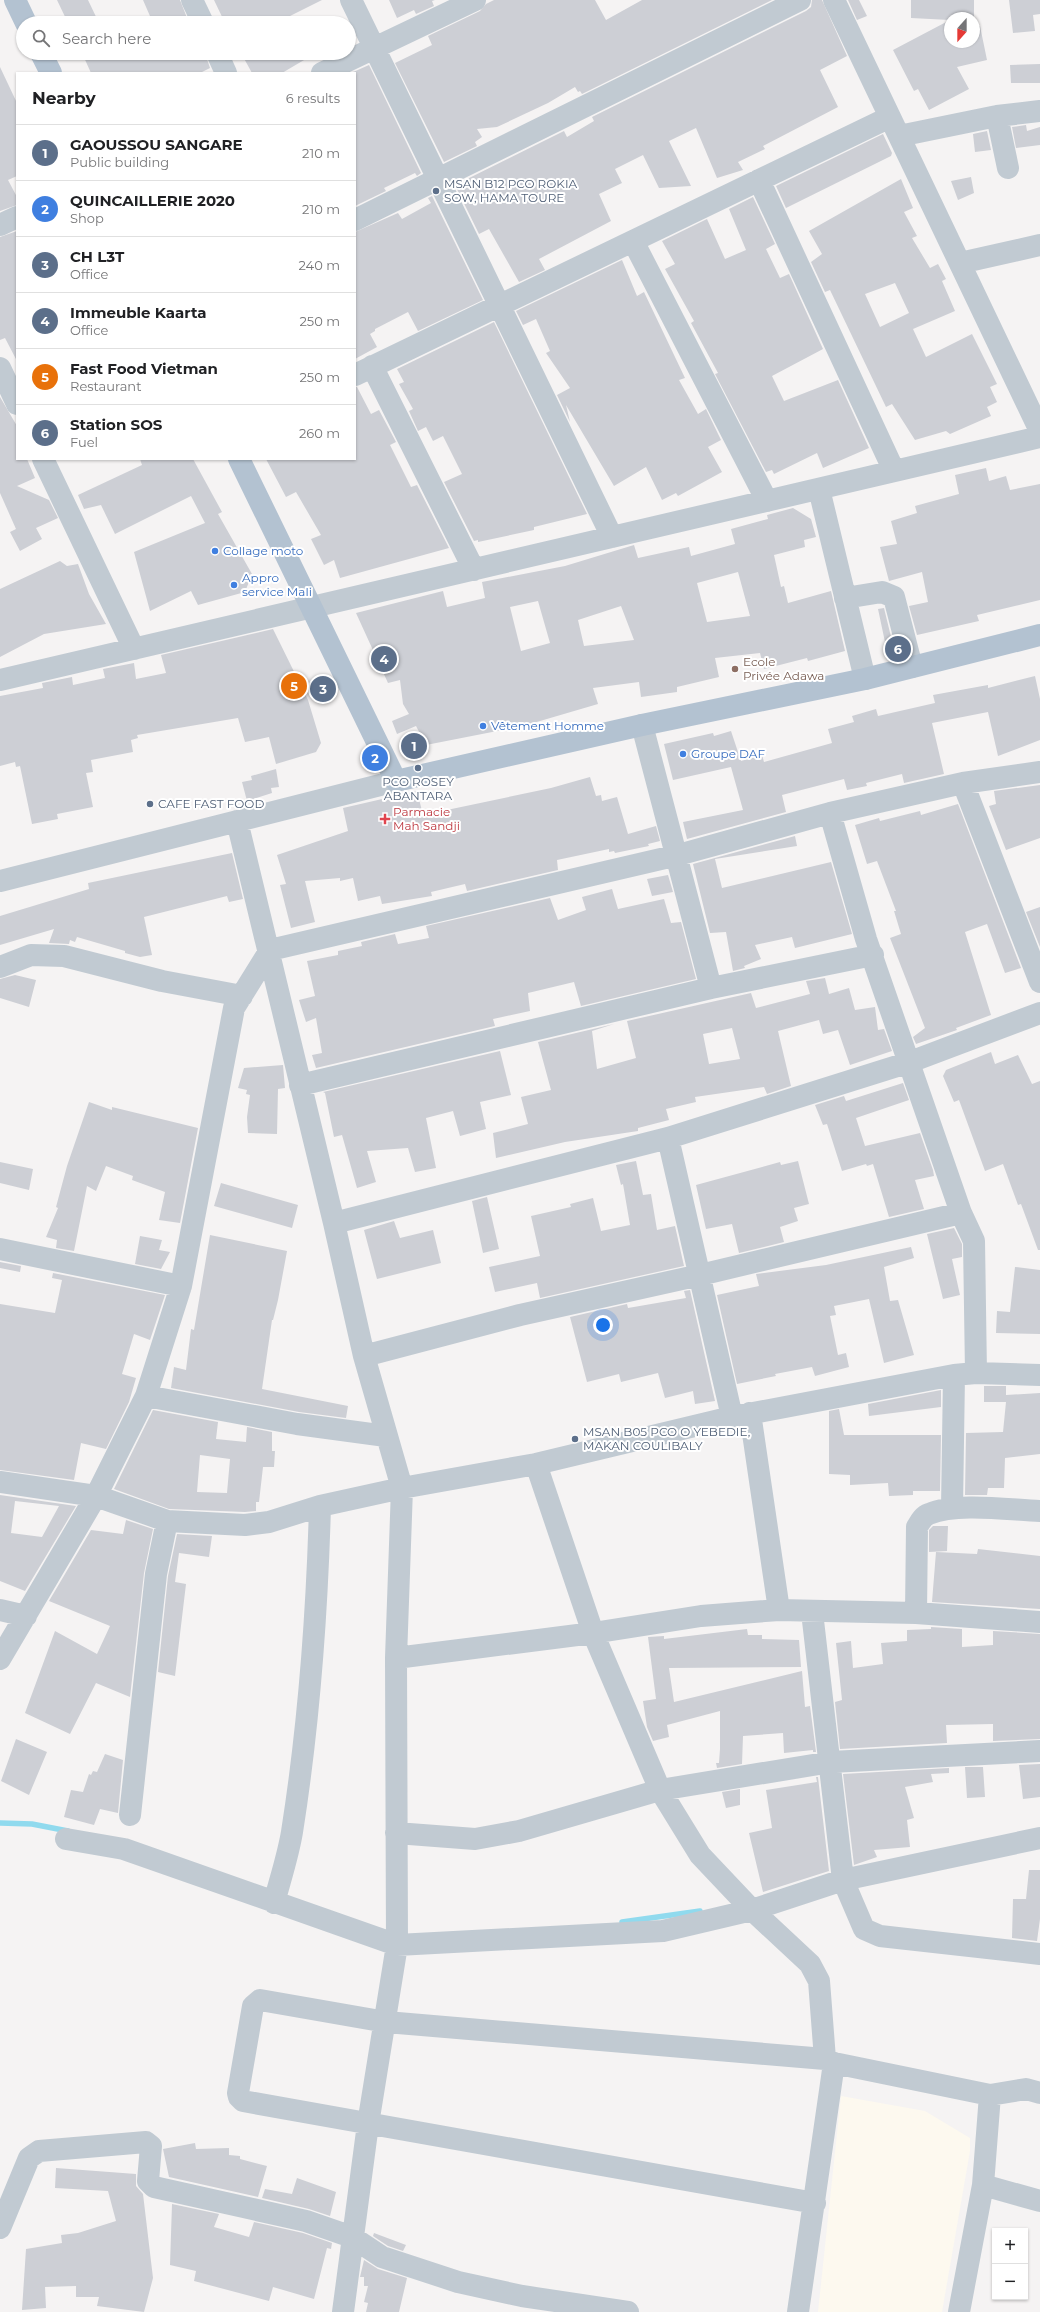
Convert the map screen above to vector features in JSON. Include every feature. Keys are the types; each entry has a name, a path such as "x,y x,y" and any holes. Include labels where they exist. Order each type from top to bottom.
{"main road":[{"path":"15,0 23,16"},
{"path":"44,60 50,72"},
{"path":"239,460 396,781 642,724 865,679 1040,635"}],"street":[{"path":"192,0 200,16"},
{"path":"351,0 612,537"},
{"path":"356,57 475,0"},
{"path":"356,220 800,0"},
{"path":"834,0 1040,431"},
{"path":"220,60 226,72"},
{"path":"324,72 349,60"},
{"path":"474,570 363,370 759,180 894,126 1040,111"},
{"path":"997,116 1008,168"},
{"path":"759,180 894,471"},
{"path":"0,226 16,218"},
{"path":"632,241 767,501"},
{"path":"960,263 1040,245"},
{"path":"0,368 16,402"},
{"path":"0,680 1040,437"},
{"path":"43,460 134,649"},
{"path":"819,489 865,679"},
{"path":"845,598 882,592 894,597 912,667"},
{"path":"642,724 678,855 712,988"},
{"path":"0,1659 96,1496 146,1396 181,1286 234,1008 270,950 678,855 830,813 963,783 1040,772"},
{"path":"0,881 396,781"},
{"path":"963,783 1040,982"},
{"path":"830,813 873,955 961,1212 974,1241 976,1373"},
{"path":"238,822 270,950 300,1085 334,1223 364,1356 402,1488 396,1658 397,1945 386,2022 368,2124 343,2312"},
{"path":"0,966 31,955 64,956 162,981 242,996"},
{"path":"300,1085 712,988 873,955"},
{"path":"334,1223 668,1138 910,1062 1040,1013"},
{"path":"668,1138 700,1275 741,1415 779,1610"},
{"path":"364,1356 520,1315 700,1275 961,1212"},
{"path":"0,1249 181,1286"},
{"path":"0,1482 96,1496 167,1521 245,1525 269,1522 320,1506 402,1488 536,1464 741,1415 954,1375 976,1373 1040,1375"},
{"path":"952,1508 954,1375"},
{"path":"146,1396 297,1424 386,1436"},
{"path":"536,1464 593,1633 660,1790 700,1856 752,1910 810,1964 819,1981 829,2061 815,2204 798,2312"},
{"path":"274,1903 292,1834 311,1675 318,1593 320,1506"},
{"path":"916,1613 918,1527 921,1520 928,1514 952,1508 1040,1511"},
{"path":"130,1815 132,1784 144,1694 156,1574 167,1521"},
{"path":"0,1610 26,1616"},
{"path":"396,1658 593,1633 701,1616 779,1610 812,1612 916,1613 1040,1622"},
{"path":"812,1612 831,1762 843,1880 864,1928 880,1936 1040,1954"},
{"path":"396,1833 475,1839 519,1831 660,1790 831,1762 1040,1751"},
{"path":"66,1839 124,1849 397,1945 663,1931 752,1910 843,1880 1040,1838"},
{"path":"815,2204 243,2101 239,2097 239,2086 253,2006 260,2000 386,2022 829,2061 990,2095 1026,2090 1040,2092"},
{"path":"959,2312 983,2185 990,2095"},
{"path":"0,2228 29,2158 39,2151 146,2142 151,2146 148,2181 154,2187 306,2221 352,2237 382,2257 458,2282 522,2296 628,2312"},
{"path":"983,2185 1040,2201"}],"shaded area":[{"path":"841,2096 925,2111 970,2138 970,2151 942,2312 818,2312"}],"building":[{"path":"57,0 88,0 96,16 65,16"},
{"path":"143,0 180,0 186,16 150,16"},
{"path":"214,0 322,0 290,16 222,16"},
{"path":"389,0 435,0 432,1 434,6 416,14 414,10 397,18"},
{"path":"494,0 595,0 606,20 642,0 772,0 582,94 580,91 578,92 575,87 548,103 497,127 477,129 482,137 475,142 477,146 444,162 395,63 432,45 428,36 480,11 486,4"},
{"path":"812,0 822,0 847,56 820,70 838,107 763,146 765,149 738,162 743,170 717,178 696,128 669,141 691,186 659,188 643,155 615,169 622,183 599,194 611,221 539,259 545,270 519,282 489,229 479,234 455,185 564,131 567,137 594,121 592,117 806,11 811,7"},
{"path":"848,0 859,0 867,16 857,20"},
{"path":"911,0 974,0 974,12 944,12 944,20 911,18"},
{"path":"1009,0 1040,0 1040,14 1033,15 1035,31 1013,33"},
{"path":"944,23 944,48 980,48 980,26 987,60 957,67 969,89 929,110 918,89 914,91 893,50"},
{"path":"85,60 207,60 210,68 202,72 91,72"},
{"path":"245,60 304,60 284,72 251,72"},
{"path":"1040,64 1040,83 1011,83 1010,65"},
{"path":"369,65 421,173 417,176 415,173 384,188 386,191 356,206 356,72 353,72"},
{"path":"0,67 16,101 16,176 8,180 16,195 16,205 0,211"},
{"path":"1026,125 1027,131 1040,127 1040,145 1016,148 1012,127"},
{"path":"987,131 991,150 975,152 973,134"},
{"path":"883,134 892,153 891,156 786,208 776,186"},
{"path":"971,177 974,193 958,200 951,181"},
{"path":"901,179 913,208 904,212 917,236 912,238 930,268 938,264 946,279 942,281 955,311 913,329 926,357 972,334 997,384 990,387 997,402 987,407 991,416 950,434 946,431 915,440 892,404 886,407 830,290 825,292 811,262 822,254 809,231","holes":["895,283 909,313 880,327 865,294"]},
{"path":"432,196 483,300 418,331 408,312 375,329 375,331 370,334 377,347 356,358 356,232 398,213 402,219 431,203 428,198"},
{"path":"753,197 775,244 766,249 780,278 789,274 823,349 772,376 784,401 838,380 869,448 823,468 817,453 774,474 772,470 766,472 715,374 718,373 691,323 694,321 665,269 675,264 662,241 707,219 725,259 746,250 729,209"},
{"path":"16,231 16,359 5,338 0,340 0,237"},
{"path":"622,260 637,296 644,292 685,378 679,380 698,414 706,409 721,440 708,447 722,472 678,496 676,493 662,500 646,467 614,486 566,405 570,422 557,395 570,388 546,353 550,351 536,319 523,325 516,311"},
{"path":"494,322 587,514 534,527 534,530 478,542 478,540 474,541 444,482 462,474 443,436 433,441 426,427 418,431 409,411 413,409 399,384 404,382 397,369"},
{"path":"357,387 371,414 379,410 396,442 390,445 411,487 417,485 449,548 340,578 334,560 324,565 311,539 321,535 296,492 286,497 267,460 356,460"},
{"path":"0,397 16,424 16,460 27,460 35,478 17,486 49,500 58,518 36,528 42,539 20,551 10,532 16,529 0,493"},
{"path":"140,460 194,460 222,512 218,514 252,574 245,592 198,605 191,591 150,611 134,552 205,523 191,496 115,534 101,505 84,509 78,495 142,465"},
{"path":"986,468 989,481 1006,476 1010,490 1040,484 1040,600 977,615 979,621 917,635 909,606 928,602 922,572 889,581 880,547 897,544 891,521 917,513 915,506 959,494 955,475"},
{"path":"793,508 811,519 816,537 804,540 805,547 774,555 781,587 784,586 788,603 831,591 845,651 808,661 807,658 764,669 760,653 715,658 719,677 677,687 677,692 641,697 639,682 593,688 598,704 523,726 426,745 416,726 397,734 392,721 409,714 403,704 400,680 388,683 356,613 443,591 447,607 485,598 482,582 565,566 634,545 638,558 689,547 691,556 735,544 731,529 768,519 767,515","holes":["738,572 750,616 707,622 697,583","538,601 550,643 521,651 510,607","621,606 634,640 584,646 578,620"]},
{"path":"60,561 67,566 78,564 89,594 106,624 44,634 0,657 0,589"},
{"path":"884,608 892,641 885,642 878,609"},
{"path":"273,629 308,700 321,743 316,752 276,764 269,737 245,742 238,718 137,735 138,738 131,740 133,752 91,760 93,772 86,773 93,807 57,814 58,819 32,824 20,766 16,767 15,762 0,766 0,696 43,688 42,683 72,677 73,685 105,678 103,669 134,663 136,679 166,673 161,655"},
{"path":"1035,676 1040,699 1040,740 998,756 988,712 932,723 944,774 904,783 902,774 866,783 867,786 847,790 844,779 782,795 786,812 687,839 683,822 743,810 731,767 673,780 664,744 713,733 714,736 731,731 741,761 762,755 764,762 832,743 828,729 854,722 852,716 876,709 878,716 935,703 933,695 988,685 988,688"},
{"path":"276,769 279,787 271,788 272,793 247,801 242,782 252,780 251,776"},
{"path":"590,777 596,796 601,795 602,801 617,797 628,834 656,826 660,841 648,844 649,846 615,853 614,851 609,852 609,849 557,860 558,870 467,891 465,884 431,892 432,896 382,904 380,896 358,901 353,878 340,881 340,878 305,881 315,922 291,928 280,885 286,884 277,855 348,831 343,808 417,791 423,815 551,788"},
{"path":"1040,785 1040,838 1006,850 989,806 996,804 994,791"},
{"path":"958,804 1021,968 1005,973 987,924 965,932 991,1015 956,1028 957,1030 916,1044 913,1037 925,1028 890,938 901,934 894,911 896,911 877,861 867,864 855,825 879,818 880,821 920,811 921,815"},
{"path":"795,836 797,846 715,859 722,888 831,862 852,934 795,948 792,937 755,945 761,959 744,966 745,968 733,971 726,932 710,933 693,864"},
{"path":"232,853 243,899 229,902 227,896 144,917 152,955 140,957 77,937 75,942 70,940 69,944 49,943 54,929 0,945 0,916 89,889 88,883"},
{"path":"668,875 673,892 652,896 647,879"},
{"path":"612,889 618,909 664,899 671,923 681,922 696,979 581,1006 574,982 528,993 530,1011 493,1019 495,1026 316,1068 312,1055 322,1053 316,1018 306,1022 299,1000 315,996 307,961 338,955 338,951 362,946 361,942 395,934 398,944 429,938 426,926 550,898 558,920 586,910 582,897"},
{"path":"1040,907 1040,947 1026,912"},
{"path":"15,975 36,980 29,1007 0,998 0,979"},
{"path":"825,978 829,994 849,988 855,1010 875,1007 878,1030 884,1029 892,1051 850,1065 838,1030 823,1034 819,1020 778,1031 791,1086 767,1094 764,1087 695,1097 696,1102 666,1109 669,1120 638,1128 638,1131 565,1142 496,1158 493,1133 528,1124 521,1097 551,1090 538,1042 614,1024 592,1031 597,1069 636,1058 627,1021 751,993 756,1008 810,994 806,981","holes":["732,1028 740,1059 709,1064 703,1034"]},
{"path":"500,1051 511,1095 480,1102 486,1129 460,1136 453,1111 426,1118 436,1168 415,1172 408,1148 367,1151 376,1182 357,1188 342,1135 334,1137 325,1093 323,1092"},
{"path":"991,1052 995,1064 1018,1055 1032,1084 1040,1081 1040,1250 1038,1250 1021,1204 1018,1205 1003,1164 985,1171 959,1100 954,1102 943,1076 946,1070"},
{"path":"283,1065 285,1088 278,1089 277,1134 248,1133 247,1117 250,1095 246,1094 247,1090 238,1088 244,1068"},
{"path":"903,1083 909,1100 856,1118 865,1146 920,1133 933,1170 934,1176 915,1180 924,1209 889,1217 873,1164 867,1166 866,1164 842,1171 827,1124 823,1125 815,1105 844,1096 846,1101"},
{"path":"89,1102 112,1110 112,1107 198,1128 180,1223 159,1220 165,1192 132,1180 133,1176 106,1166 96,1191 87,1186 74,1251 56,1248 57,1240 46,1237 58,1208 56,1207 67,1166"},
{"path":"636,1161 643,1195 651,1194 657,1230 675,1226 684,1266 540,1298 537,1283 495,1292 489,1267 540,1256 531,1216 571,1207 570,1204 593,1198 601,1231 630,1225 623,1184 621,1185 616,1165"},
{"path":"798,1161 809,1204 794,1208 798,1221 780,1227 784,1242 739,1253 732,1224 706,1229 696,1185 780,1162 781,1165"},
{"path":"0,1162 33,1169 29,1190 0,1183"},
{"path":"221,1183 298,1205 292,1228 214,1206"},
{"path":"487,1197 499,1249 483,1253 472,1201"},
{"path":"394,1221 400,1238 433,1230 441,1263 377,1279 364,1230"},
{"path":"954,1228 962,1244 962,1257 952,1259 960,1295 943,1299 927,1234"},
{"path":"210,1235 287,1251 278,1300 272,1320 262,1389 348,1406 346,1418 299,1412 171,1388 174,1367 186,1370 191,1329 194,1330"},
{"path":"140,1236 162,1240 159,1250 170,1252 161,1269 135,1264"},
{"path":"911,1247 914,1258 884,1267 890,1301 898,1300 914,1355 884,1363 869,1299 834,1306 836,1315 830,1316 838,1355 846,1353 849,1367 815,1376 812,1367 775,1374 776,1376 737,1384 717,1295 759,1286 756,1274 826,1265"},
{"path":"0,1262 21,1266 20,1272 0,1268"},
{"path":"1015,1267 1040,1270 1040,1334 996,1333 997,1311 1010,1312"},
{"path":"53,1273 165,1295 150,1340 134,1334 122,1374 136,1378 129,1402 106,1449 81,1443 74,1480 0,1470 0,1304 55,1313 62,1280 52,1278"},
{"path":"690,1290 715,1401 695,1404 693,1391 665,1398 658,1373 621,1382 619,1374 587,1382 570,1317 627,1304 628,1308 686,1298 684,1291"},
{"path":"984,1386 1006,1386 1006,1395 1040,1393 1040,1454 1005,1458 1004,1488 988,1488 987,1495 965,1495 966,1433 1003,1432 1006,1402 984,1402"},
{"path":"941,1390 941,1407 869,1416 868,1404"},
{"path":"839,1409 844,1435 941,1435 940,1491 913,1491 913,1495 889,1496 888,1483 850,1485 850,1475 829,1474 829,1411"},
{"path":"153,1410 218,1422 216,1439 246,1442 247,1427 272,1432 272,1451 275,1451 274,1467 263,1467 259,1502 256,1502 256,1511 245,1512 169,1509 114,1489","holes":["200,1455 230,1459 227,1493 197,1492"]},
{"path":"0,1495 76,1506 25,1591 0,1581","holes":["15,1501 59,1506 42,1537 11,1533"]},
{"path":"126,1520 153,1529 144,1573 130,1697 96,1683 70,1734 25,1713 55,1631 97,1654 110,1626 49,1601 91,1530 123,1534"},
{"path":"933,1526 948,1526 947,1551 929,1552 929,1530"},
{"path":"177,1534 212,1536 209,1557 179,1553 175,1582 186,1584 175,1676 158,1672 168,1576"},
{"path":"978,1549 1040,1556 1040,1609 932,1602 936,1552 977,1554"},
{"path":"931,1627 962,1629 962,1647 993,1645 993,1631 1040,1634 1040,1739 993,1741 993,1724 946,1725 947,1743 840,1749 835,1702 842,1700 836,1643 851,1641 853,1668 883,1664 881,1643 907,1641 907,1630 931,1629"},
{"path":"747,1629 748,1635 762,1635 762,1639 799,1640 801,1667 669,1668 674,1702 802,1671 805,1707 810,1706 816,1752 813,1752 813,1750 784,1753 783,1733 743,1736 742,1764 717,1768 716,1763 719,1763 720,1749 720,1711 667,1725 669,1737 653,1741 647,1727 643,1701 656,1699 648,1637 664,1636 664,1639"},
{"path":"16,1739 47,1752 29,1795 1,1781"},
{"path":"105,1754 123,1760 118,1813 100,1809 94,1825 64,1817 71,1790 83,1792 89,1774 91,1775 93,1771 97,1772"},
{"path":"1040,1764 1040,1797 1023,1799 1019,1765"},
{"path":"965,1767 983,1767 985,1797 967,1798"},
{"path":"949,1768 949,1773 931,1774 933,1782 905,1787 914,1818 907,1820 910,1847 874,1850 877,1857 854,1865 843,1774"},
{"path":"816,1777 818,1777 829,1871 763,1892 749,1833 772,1828 766,1790 817,1782"},
{"path":"740,1789 740,1805 726,1808 722,1792"},
{"path":"1029,1870 1040,1870 1040,1919 1037,1941 1012,1938 1013,1899 1026,1899"},
{"path":"195,2143 196,2149 229,2148 229,2155 240,2156 240,2159 267,2166 258,2197 169,2177 163,2149"},
{"path":"56,2168 136,2174 136,2186 143,2194 153,2278 144,2312 97,2306 99,2297 76,2297 76,2286 45,2287 46,2308 22,2310 26,2249 62,2243 61,2235 78,2233 116,2221 108,2191 55,2188"},
{"path":"297,2178 336,2192 330,2216 309,2209 262,2198 265,2189 292,2194"},
{"path":"172,2204 219,2214 214,2227 249,2237 254,2222 303,2233 332,2243 331,2249 327,2248 314,2299 273,2287 269,2301 194,2281 196,2271 170,2265"},
{"path":"374,2233 406,2245 403,2251 388,2246 373,2236"},
{"path":"364,2260 378,2269 407,2278 399,2312 366,2312 368,2303 364,2302 368,2286 364,2286 364,2277 360,2277"}],"waterway":[{"path":"0,1823 32,1824 68,1831"},
{"path":"622,1922 700,1911"}],"place":[{"name":"MSAN B12 PCO ROKIA SOW, HAMA TOURE","path":"436,191"},
{"name":"Collage moto","path":"215,551"},
{"name":"Appro service Mali","path":"234,585"},
{"name":"Station SOS","path":"898,649"},
{"name":"Immeuble Kaarta","path":"384,659"},
{"name":"Ecole Privée Adawa","path":"735,669"},
{"name":"Fast Food Vietman","path":"294,686"},
{"name":"CH L3T","path":"323,689"},
{"name":"Vêtement Homme","path":"483,726"},
{"name":"GAOUSSOU SANGARE","path":"414,746"},
{"name":"Groupe DAF","path":"683,754"},
{"name":"QUINCAILLERIE 2020","path":"375,758"},
{"name":"PCO ROSEY ABANTARA","path":"418,768"},
{"name":"CAFE FAST FOOD","path":"150,804"},
{"name":"Parmacie Mah Sandji","path":"385,819"},
{"name":"MSAN B05 PCO O YEBEDIE, MAKAN COULIBALY","path":"575,1439"}]}
